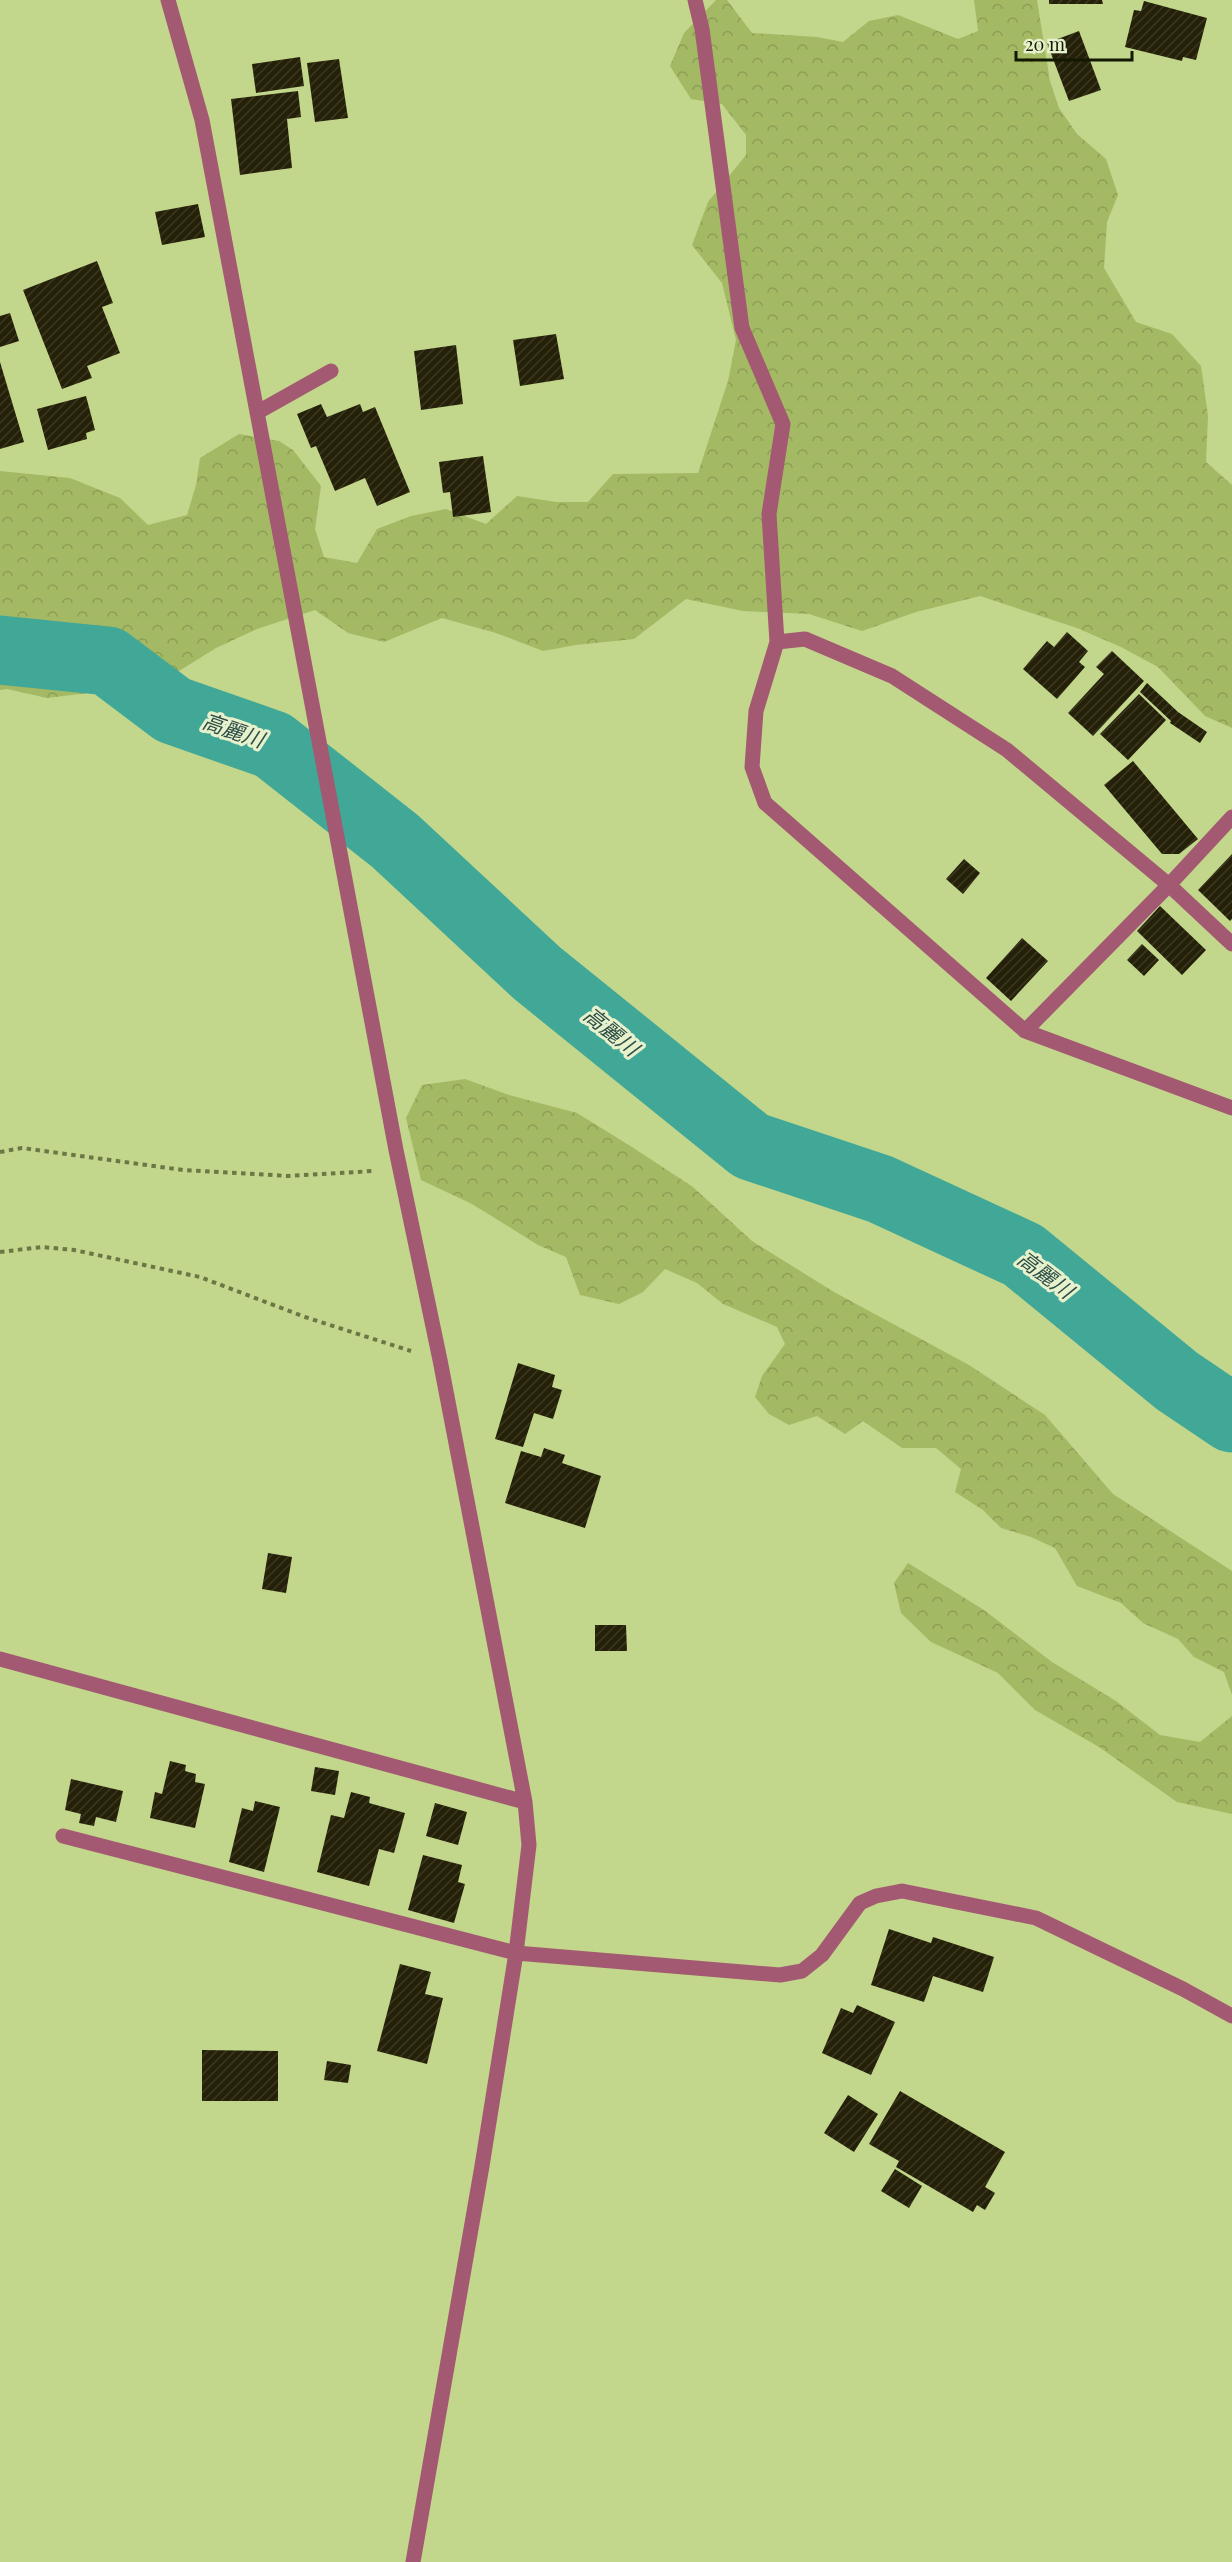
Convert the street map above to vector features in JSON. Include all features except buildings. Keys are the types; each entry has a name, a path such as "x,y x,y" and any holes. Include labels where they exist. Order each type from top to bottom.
{"street":[{"path":"168,0 202,120 396,1150 440,1360 525,1802 528,1845 516,1953 480,2178 413,2562"},
{"path":"695,0 702,29 742,328 783,424 769,514 777,642 756,711 752,767 765,803 1025,1031 1232,1108"},
{"path":"258,412 331,371"},
{"path":"777,642 805,639 892,676 1007,750 1168,885 1232,944"},
{"path":"1025,1031 1232,817"},
{"path":"0,1659 525,1802"},
{"path":"63,1836 516,1953 780,1975 802,1971 822,1955 860,1903 876,1896 902,1891 1035,1918 1183,1989 1232,2016"}],"path":[{"path":"0,1152 22,1148 183,1170 288,1176 400,1169"},
{"path":"0,1252 42,1247 74,1250 200,1277 305,1317 440,1360"}],"green space":[{"path":"716,0 727,0 752,33 817,37 843,42 869,21 898,15 958,39 978,31 974,0 1037,0 1050,81 1059,108 1077,134 1106,159 1118,195 1107,222 1104,268 1136,322 1172,334 1201,366 1208,416 1206,462 1232,485 1232,728 1205,716 1158,667 1121,647 1077,628 980,596 916,612 862,631 809,614 743,611 686,599 634,639 543,651 496,633 442,618 384,642 348,633 315,610 257,629 216,648 163,681 123,694 88,693 47,698 7,689 0,690 0,471 70,478 120,498 148,525 187,515 196,485 200,458 239,434 279,441 293,450 321,486 315,529 324,557 357,563 377,529 411,516 446,509 486,524 517,496 556,502 588,502 613,474 698,473 728,381 736,340 722,283 692,245 708,202 746,155 746,135 722,104 691,99 670,66 684,33"},
{"path":"465,1079 509,1095 577,1113 693,1187 752,1241 834,1292 969,1365 1045,1415 1113,1494 1232,1571 1232,1695 1224,1672 1194,1657 1178,1639 1143,1623 1121,1603 1077,1586 1055,1548 1031,1537 1001,1528 983,1510 955,1492 961,1469 936,1448 902,1448 863,1421 845,1434 817,1416 789,1425 769,1414 755,1397 762,1376 785,1344 777,1327 723,1304 697,1283 665,1269 643,1292 619,1304 580,1295 566,1257 538,1245 472,1204 421,1180 406,1118 422,1085"},
{"path":"908,1563 984,1610 1052,1662 1116,1701 1160,1735 1200,1742 1232,1716 1232,1814 1177,1802 1099,1747 1035,1710 998,1673 931,1642 901,1613 894,1583"}],"waterway":[{"name":"高麗川","path":"0,650 108,661 173,710 273,745 395,841 537,973 751,1146 880,1189 1023,1255 1177,1381 1232,1418"}]}
